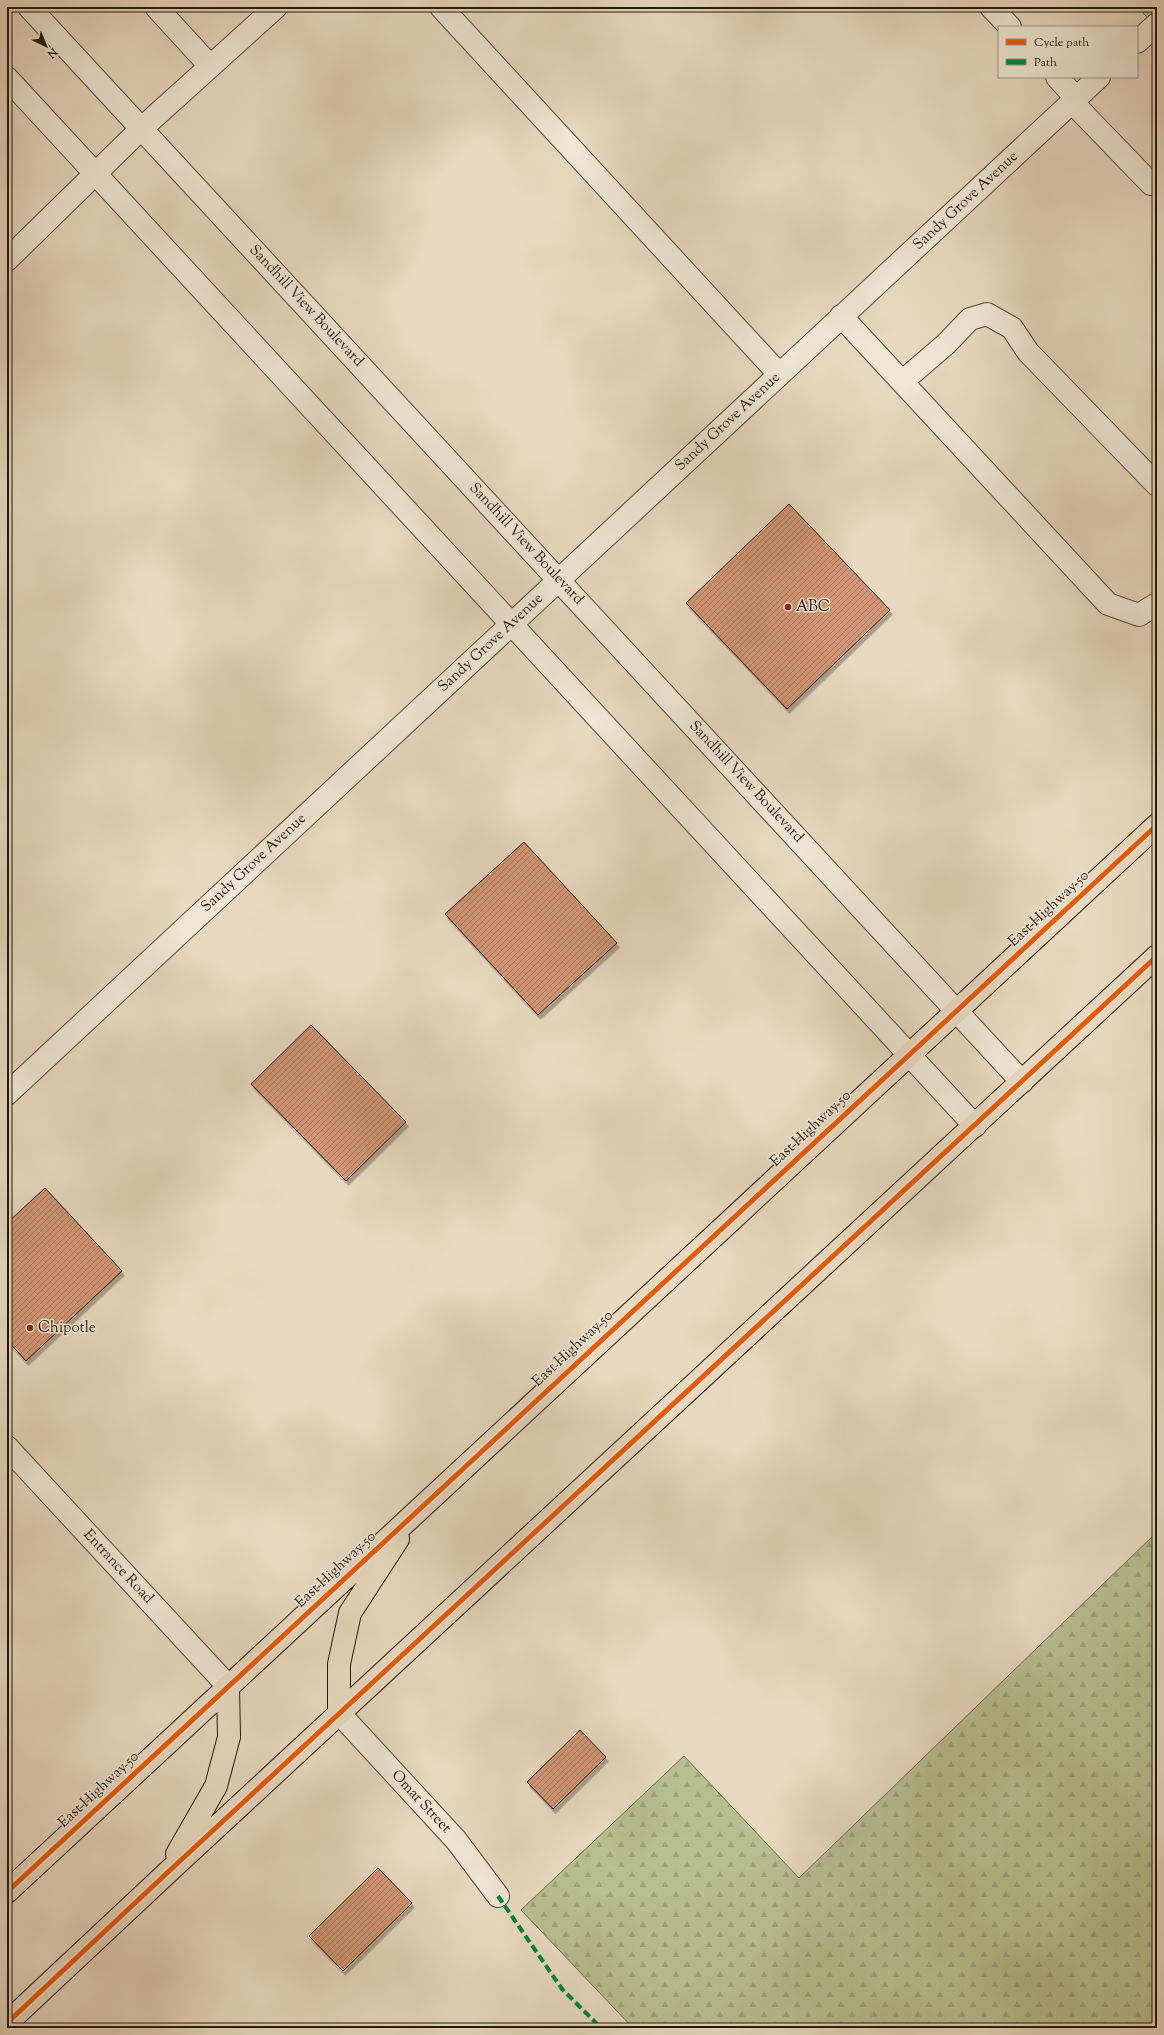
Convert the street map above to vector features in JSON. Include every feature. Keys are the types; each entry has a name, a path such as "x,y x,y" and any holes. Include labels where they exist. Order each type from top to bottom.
{"highway":[{"name":"East Highway 50","path":"7,1892 1157,825"},
{"path":"7,2024 339,1713 1157,956"},
{"path":"339,1713 339,1664 350,1613 416,1511"},
{"path":"167,1873 216,1786 229,1737 228,1686"}],"street":[{"name":"Sandhill View Boulevard","path":"29,7 560,579 1022,1082"},
{"path":"156,7 210,66"},
{"path":"10,252 210,66 276,7"},
{"path":"441,7 779,374"},
{"path":"991,7 1009,26"},
{"path":"1138,41 1157,24"},
{"path":"7,78 975,1126"},
{"path":"1058,78 1074,100 1151,184 1157,181"},
{"name":"Sandy Grove Avenue","path":"7,1094 1098,78"},
{"path":"902,381 946,344 970,319 987,314 1012,328 1028,352 1157,485"},
{"path":"841,316 1108,604 1139,615 1157,604"},
{"name":"Entrance Road","path":"7,1448 228,1686"},
{"name":"Omar Street","path":"339,1713 456,1840 498,1896"}],"green space":[{"path":"1137,7 1157,7 1157,27"},
{"path":"1157,1532 1157,2028 633,2028 521,1910 684,1756 799,1878"}],"building":[{"name":"ABC","path":"789,504 890,610 787,709 686,603"},
{"path":"524,842 617,943 538,1015 445,914"},
{"path":"311,1025 406,1122 346,1181 251,1084"},
{"path":"45,1188 122,1271 26,1361 7,1340 7,1223"},
{"path":"580,1730 606,1757 553,1809 527,1782"},
{"path":"378,1868 412,1903 343,1971 309,1936"}],"marked path":[{"path":"498,1896 562,1989 601,2028"}],"cycle path":[{"path":"7,1892 1157,825"},
{"path":"7,2023 1157,956"}],"place":[{"name":"ABC","path":"788,607"},
{"name":"Chipotle","path":"30,1328"}]}
